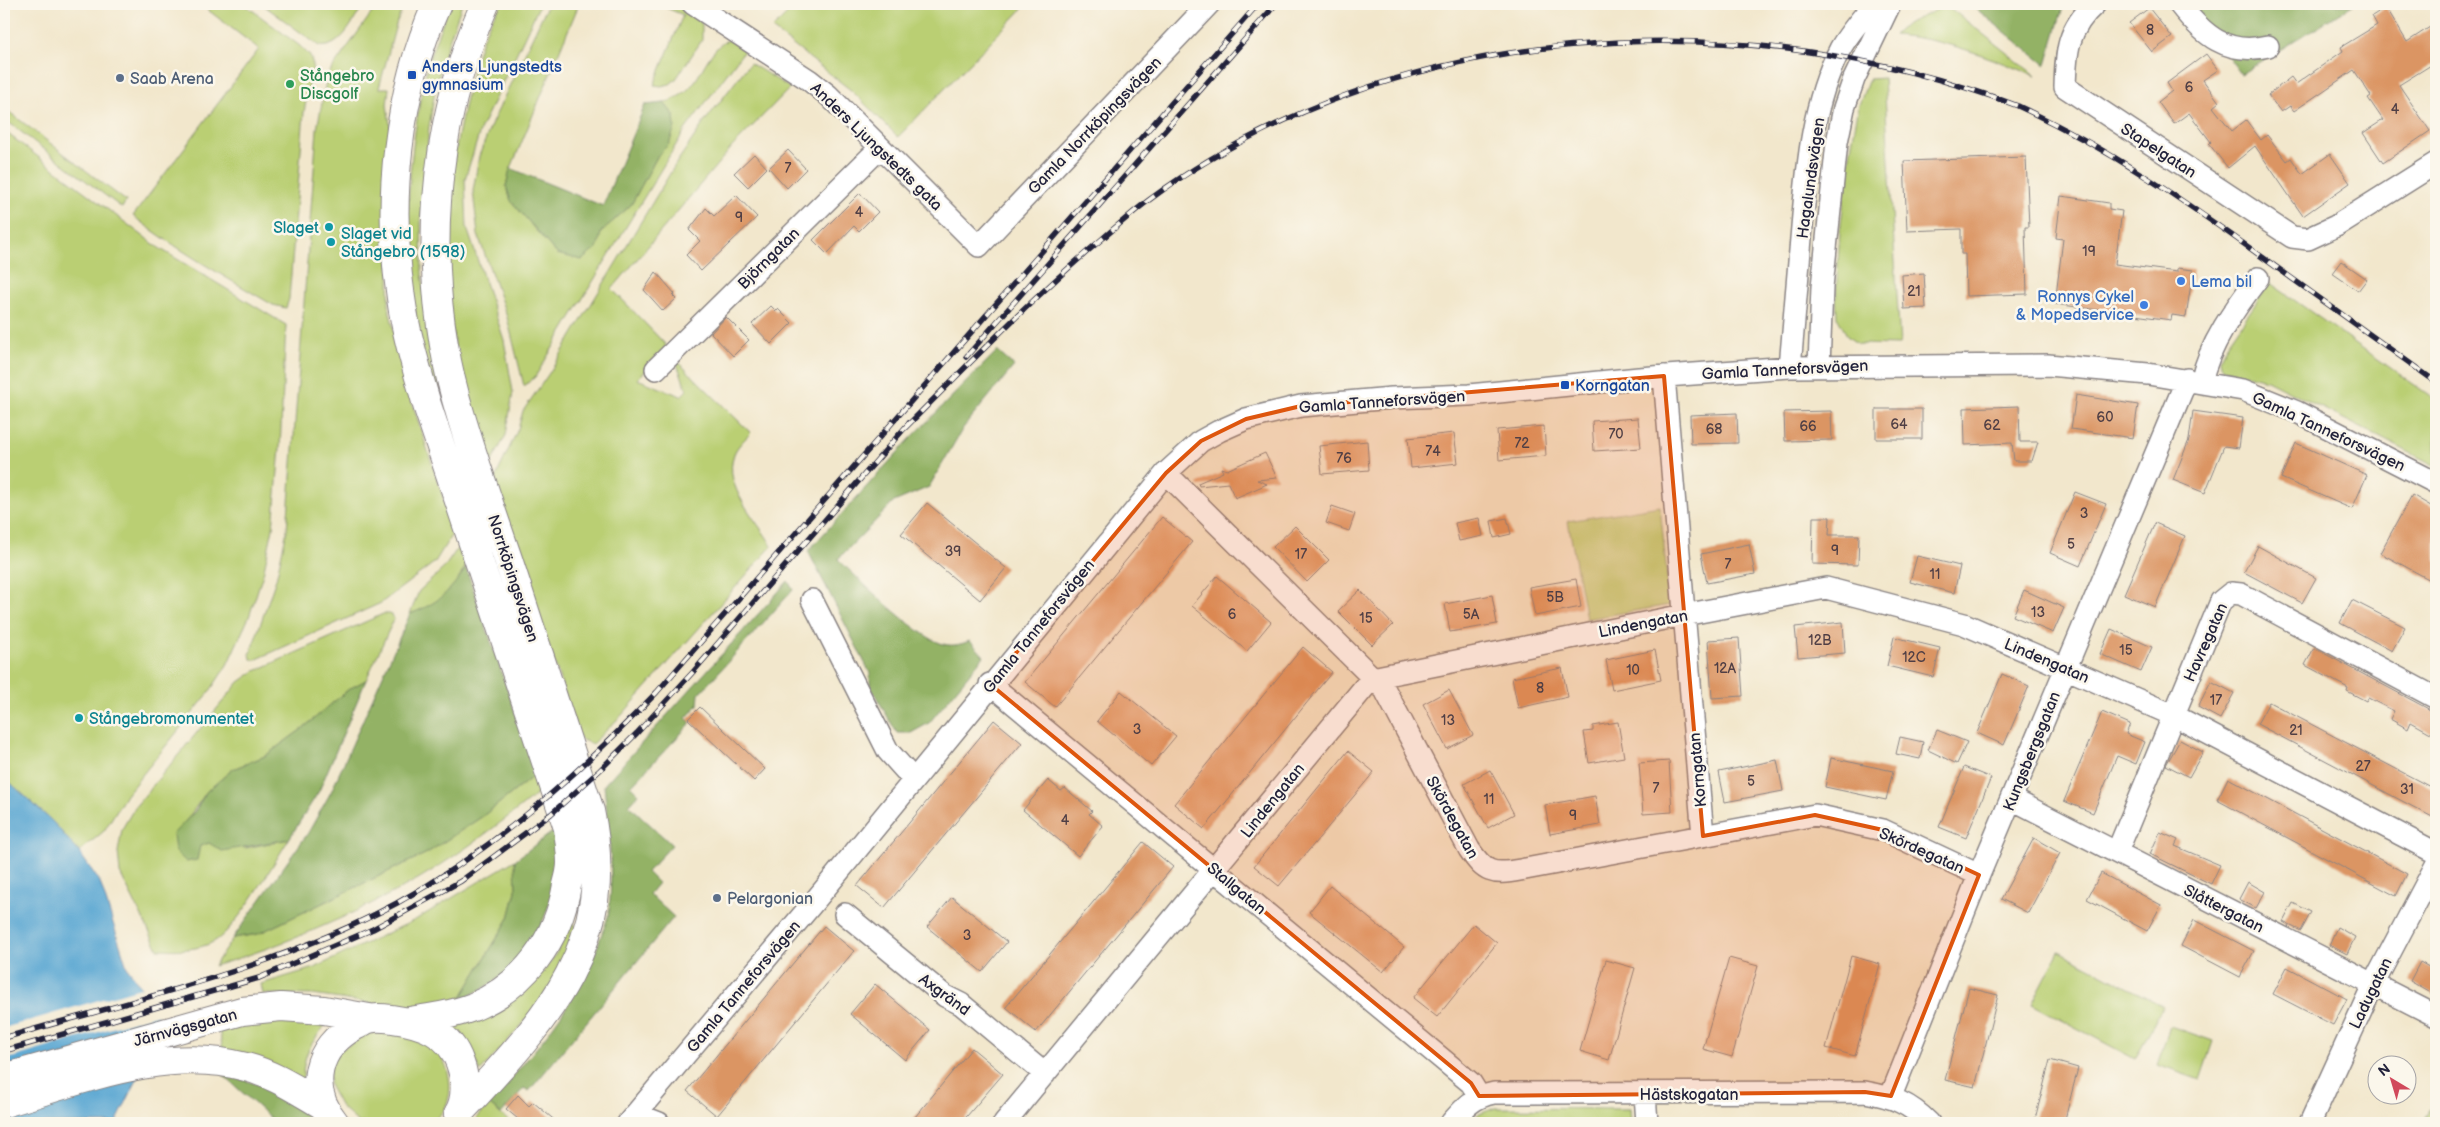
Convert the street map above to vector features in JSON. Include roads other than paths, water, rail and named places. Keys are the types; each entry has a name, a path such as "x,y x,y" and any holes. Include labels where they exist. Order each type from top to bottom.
{"main road":[{"name":"Norrköpingsvägen","path":"409,1021 447,1015 472,1007 494,997 529,968 545,947 556,925 565,898 571,864 568,828 427,405 412,352 401,298 394,201 400,139 412,75 427,26 437,4"},
{"name":"Norrköpingsvägen","path":"455,1118 532,1032 559,996 583,943 594,904 598,867 596,837 590,811 475,461 456,398 444,342 438,290 436,231 438,181 448,120 458,80 486,6"},
{"name":"Järnvägsgatan","path":"4,1078 242,1011 281,1007 324,1010 369,1018 409,1021"},
{"path":"328,1114 317,1087 320,1066 329,1046 347,1031 369,1018"},
{"path":"409,1021 428,1027 445,1038 457,1054 464,1073 465,1093 455,1118"},
{"name":"Järnvägsgatan","path":"4,1103 132,1067 162,1061 191,1060 227,1063 272,1076 328,1114"}],"street":[{"name":"Anders Ljungstedts gata","path":"693,4 809,80 828,95 979,246"},
{"name":"Gamla Norrköpingsvägen","path":"979,246 1209,4"},
{"name":"Hagalundsvägen","path":"1790,367 1806,181 1813,134 1829,77 1840,50 1855,26 1874,4"},
{"name":"Hagalundsvägen","path":"1819,366 1822,287 1836,142 1844,108 1854,79 1890,4"},
{"name":"Stapelgatan","path":"2095,4 2086,12 2070,37 2066,54 2065,87 2292,237 2308,239 2336,226 2436,163"},
{"path":"2179,4 2210,37 2229,46 2252,50 2268,46"},
{"name":"Björngatan","path":"656,368 880,148"},
{"name":"Kungsbergsgatan","path":"1891,1096 1979,875 2065,668 2194,380 2258,278"},
{"name":"Gamla Tanneforsvägen","path":"632,1119 1166,473 1202,442 1219,431 1246,419 1301,406 1392,398 1469,395 1664,376 1790,367 2048,365 2194,380 2243,390 2297,412 2436,483"},
{"name":"Korngatan","path":"1664,376 1703,836"},
{"name":"Skördegatan","path":"1166,473 1385,690 1469,849 1480,865 1491,872 1520,870 1815,815 1883,830 1979,875"},
{"name":"Lindengatan","path":"1004,1123 1372,678 1684,614 1826,588 1964,624 2173,715 2436,853"},
{"name":"Havregatan","path":"2118,852 2173,715 2225,596 2236,592 2436,698"},
{"path":"812,600 888,751 913,779"},
{"name":"Stallgatan","path":"990,684 1472,1083 1479,1096"},
{"name":"Slåttergatan","path":"2012,799 2436,1016"},
{"name":"Ladugatan","path":"2310,1123 2373,985 2436,865"},
{"name":"Axgränd","path":"845,914 945,996 961,1004 1045,1074"},
{"name":"Hästskogatan","path":"1479,1096 1494,1093 1865,1092 1891,1096 1918,1112 1930,1123"},
{"path":"1645,1094 1647,1123"},
{"path":"1451,1123 1470,1102 1479,1096"},
{"path":"632,1119 659,1123"}],"water":[{"path":"4,777 53,822 79,852 100,882 127,967 149,999 158,1017 149,1055 116,1123 4,1123"}],"railway":[{"path":"4,1038 204,981 303,946 350,926 397,903 434,881 469,858 535,807 597,752 657,692 1258,4"},
{"path":"966,357 1276,4"},
{"path":"905,428 1026,308 1076,261 1125,219 1149,200 1245,140 1349,94 1458,63 1571,45 1685,41 1799,51 1911,72 2018,106 2083,139 2176,196 2436,382"},
{"path":"4,1051 259,978 373,929 461,881 551,814 600,770 637,733 693,672 909,423"}],"place":[{"name":"Anders Ljungstedts gymnasium","path":"412,75"},
{"name":"Saab Arena","path":"120,78"},
{"name":"Stångebro Discgolf","path":"290,84"},
{"name":"Slaget","path":"329,227"},
{"name":"Slaget vid Stångebro (1598)","path":"331,242"},
{"name":"Lema bil","path":"2181,281"},
{"name":"Ronnys Cykel & Mopedservice","path":"2144,305"},
{"name":"Korngatan","path":"1565,385"},
{"name":"Stångebromonumentet","path":"79,718"},
{"name":"Pelargonian","path":"717,898"}]}
